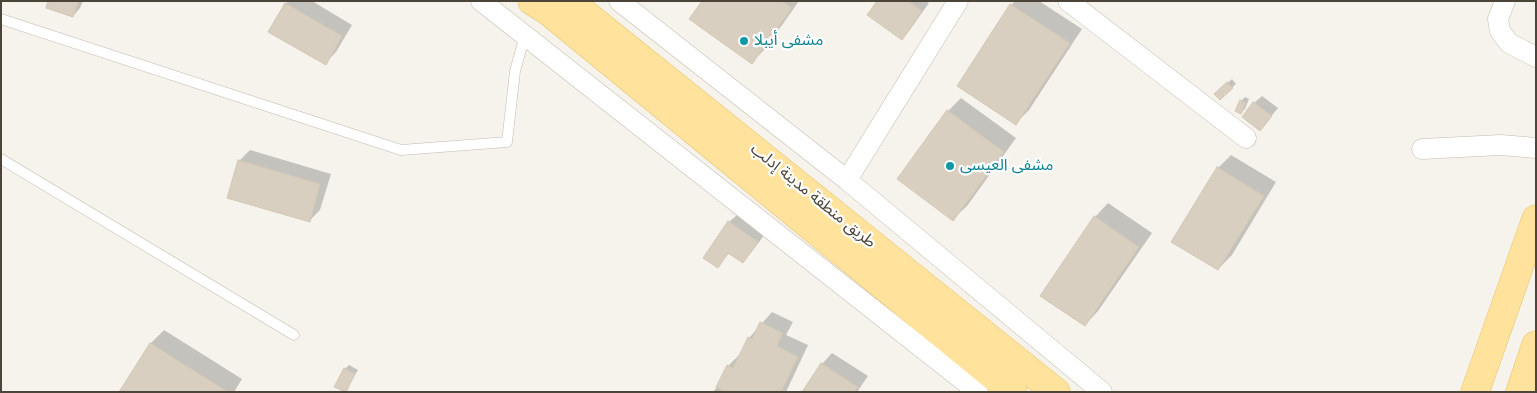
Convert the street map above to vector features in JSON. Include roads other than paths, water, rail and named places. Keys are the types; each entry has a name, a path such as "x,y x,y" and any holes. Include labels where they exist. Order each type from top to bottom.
{"main road":[{"name":"طريق منطقة مدينة إدلب","path":"532,1 555,17 1013,392"},
{"name":"طريق منطقة مدينة إدلب","path":"569,1 1056,392"},
{"path":"1474,392 1536,219"},
{"path":"1520,392 1536,345"}],"street":[{"path":"481,1 978,392"},
{"path":"619,1 847,180 1102,392"},
{"path":"847,180 958,1"},
{"path":"1068,1 1246,138"},
{"path":"1505,1 1498,19 1500,31 1509,43 1536,57"},
{"path":"1422,149 1501,145 1536,148"}],"lane":[{"path":"1,19 400,150 507,142 515,71 524,36"},
{"path":"1,159 294,335"}],"place":[{"name":"مشفى أيبلا","path":"744,41"},
{"name":"مشفى العيسى","path":"950,166"}]}
